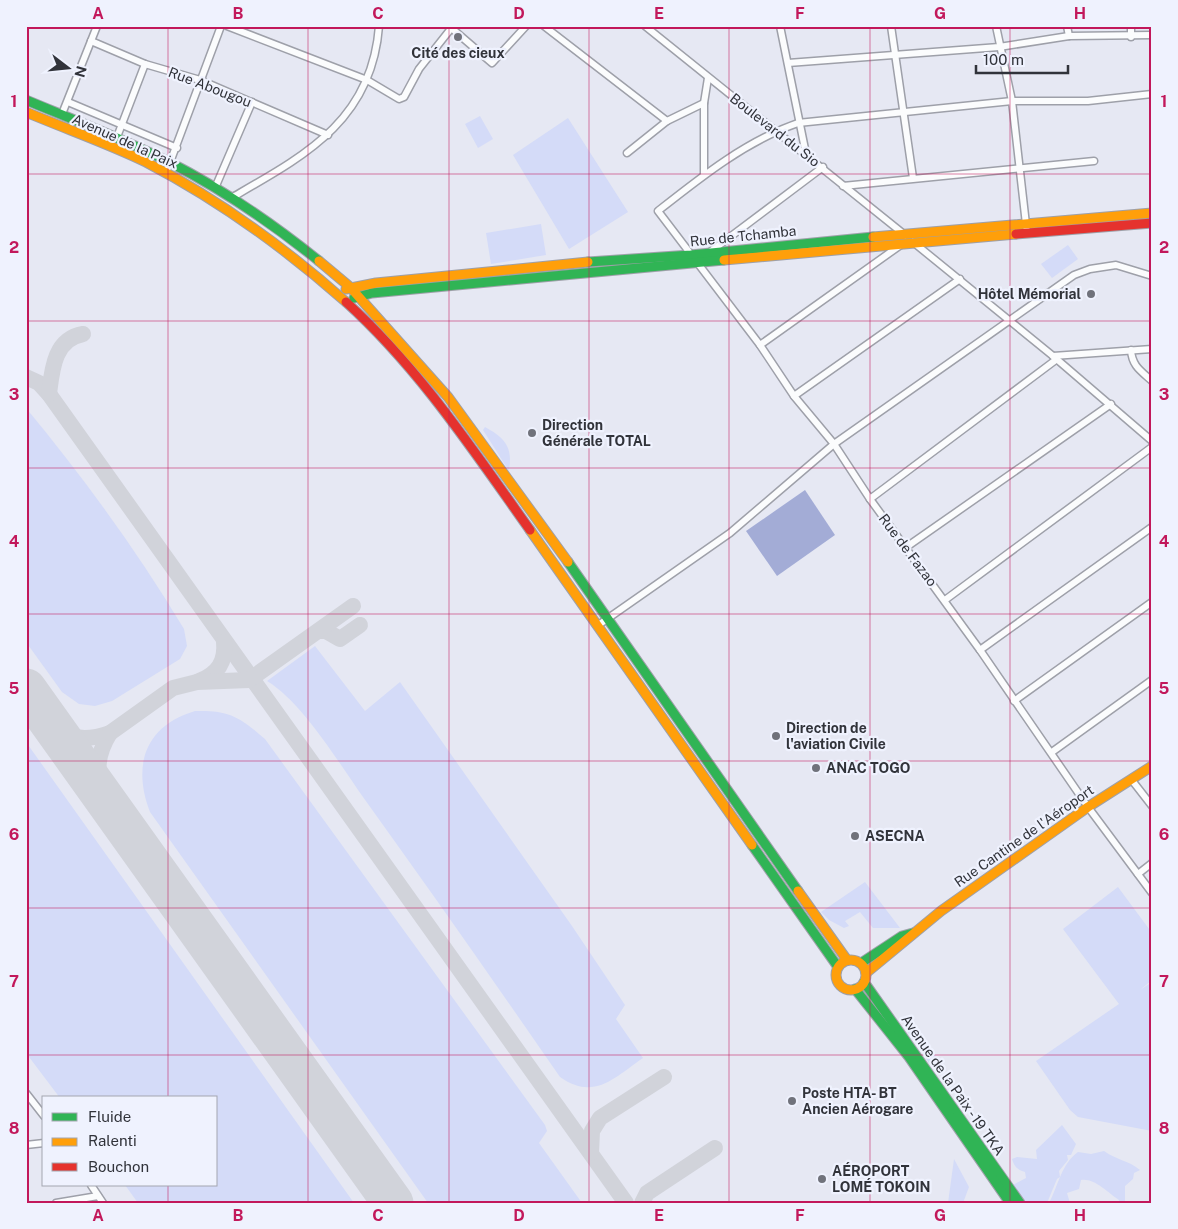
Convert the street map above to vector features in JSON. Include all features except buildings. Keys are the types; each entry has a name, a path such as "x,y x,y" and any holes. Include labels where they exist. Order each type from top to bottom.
{"main road":[{"path":"26,100 117,137 170,162 231,198 310,254 350,287 398,338 448,397 517,488 847,960 861,963 902,936 913,933"},
{"name":"Avenue de la Paix","path":"26,112 127,154 166,173 210,199 265,236 348,302 440,404 503,489 597,626 838,967"},
{"name":"Rue de Tchamba","path":"348,302 358,296 473,282 699,263 903,239 914,243 1152,213"},
{"name":"Rue de Tchamba","path":"338,294 350,287 544,266 1027,228 1152,224"},
{"name":"Rue Cantine de l'Aéroport","path":"913,933 1088,807 1152,766"},
{"path":"847,960 838,967 836,978 838,983 846,989 855,989 913,933"},
{"path":"861,963 865,978"},
{"name":"Avenue de la Paix - 19 TKA","path":"865,978 1020,1203"},
{"name":"Avenue de la Paix - 19 TKA","path":"855,989 910,1057 1010,1203"}],"street":[{"path":"62,114 97,26"},
{"path":"166,173 222,26"},
{"path":"227,26 367,80 402,99 426,59 451,27 492,63 526,26"},
{"path":"231,198 294,162 328,135 367,80 378,41 379,26"},
{"path":"544,26 667,121"},
{"name":"Boulevard du Sio","path":"645,26 708,78 823,167 903,239"},
{"path":"780,26 798,123 806,154"},
{"path":"891,26 913,178"},
{"path":"996,26 1012,101 1027,228"},
{"path":"1067,26 1069,36"},
{"path":"1131,26 1131,37"},
{"path":"788,63 999,47 1069,36 1131,37 1152,35"},
{"name":"Rue Abougou","path":"91,41 145,64 200,80 328,135"},
{"path":"117,137 145,64"},
{"path":"704,174 704,103 708,78"},
{"path":"704,174 775,131 798,123 1012,101 1088,101 1152,94"},
{"path":"68,102 176,148"},
{"path":"215,188 252,102"},
{"path":"627,153 667,121 704,103"},
{"path":"843,186 1094,161"},
{"path":"699,263 709,252 823,167"},
{"name":"Rue de Fazao","path":"704,174 658,211 760,345 794,396 834,444 870,499 945,600 1014,701 1052,752 1088,807 1152,893"},
{"path":"760,345 903,239"},
{"path":"914,243 1055,357 1152,441"},
{"path":"597,626 607,617 730,533 834,444 1074,275 1090,269 1116,265 1152,276"},
{"path":"794,396 960,279"},
{"path":"870,499 1055,357 1152,349"},
{"path":"1131,350 1132,360 1136,366 1152,381"},
{"path":"905,548 1111,404"},
{"path":"945,600 1152,447"},
{"path":"980,650 1152,527"},
{"path":"1014,701 1152,602"},
{"path":"1052,752 1152,680"},
{"path":"1131,779 1152,806"},
{"path":"1138,874 1152,864"},
{"path":"26,1093 42,1113"},
{"path":"26,1145 42,1143"},
{"path":"92,1186 103,1203"},
{"path":"56,1203 98,1196"}],"shaded area":[{"path":"480,116 493,139 478,148 465,124"},
{"path":"568,118 628,212 569,249 513,155"},
{"path":"541,224 546,255 491,264 486,233"},
{"path":"1068,245 1078,259 1052,278 1041,264"},
{"path":"26,408 69,461 109,516 148,571 184,629 187,646 180,659 112,701 95,706 79,704 62,692 26,642"},
{"path":"485,427 498,435 506,444 510,456 509,471 483,430"},
{"path":"805,490 835,535 777,576 746,531"},
{"path":"315,646 365,711 400,682 572,926 625,1005 616,1019 643,1058 613,1079 594,1087 572,1084 560,1077 319,734 293,703 267,681"},
{"path":"195,711 217,712 233,716 265,739 545,1125 547,1131 539,1143 582,1203 428,1203 150,812 142,778 143,763 147,750 154,737 164,726"},
{"path":"26,742 354,1203 138,1203 126,1186 218,1186 218,1096 58,1096 26,1053"},
{"path":"865,882 900,928 873,928 860,912 845,921 849,926 844,928 829,920 821,912"},
{"path":"1118,887 1152,933 1152,980 1140,990 1152,982 1152,1131 1078,1117 1070,1110 1036,1061 1119,1004 1063,929"},
{"path":"915,1028 941,1063 933,1069 908,1032"},
{"path":"1062,1125 1076,1144 1071,1155 1067,1155 1068,1160 1059,1171 1060,1177 1057,1179 1047,1203 1022,1203 1011,1186 1026,1178 1025,1172 1016,1167 1012,1159 1017,1157 1037,1159 1036,1150"},
{"path":"1104,1151 1140,1170 1134,1173 1133,1179 1125,1186 1125,1203 1119,1203 1119,1200 1091,1181 1081,1180 1079,1189 1067,1193 1070,1203 1049,1203 1064,1168 1078,1152 1091,1154"},
{"path":"954,1159 969,1187 963,1203 948,1203"}],"taxiway":[{"path":"49,394 53,366 60,349 73,337 83,334"},
{"path":"26,377 39,383 49,394 626,1203"},
{"path":"110,733 173,688 197,682 249,680 353,606"},
{"path":"319,631 326,631 340,639 360,625"},
{"path":"199,681 216,671 224,655 224,642"},
{"path":"43,713 58,728 73,736 89,738 110,733 101,752 99,770 103,788 112,807"},
{"path":"591,1153 592,1131 600,1118 664,1077"},
{"path":"642,1203 647,1193 715,1148"}],"runway":[{"path":"26,689 393,1203"}],"traffic: fast":[{"path":"26,100 134,145 189,172 247,208 319,261"},
{"path":"588,262 691,255 873,237"},
{"path":"354,298 372,293 724,260"},
{"path":"568,562 798,891"},
{"path":"752,845 838,967"},
{"path":"861,963 902,936 913,933"},
{"path":"864,982 1020,1203"},
{"path":"855,989 909,1057 1010,1203"}],"traffic: slow":[{"path":"26,112 131,155 199,192 275,244 346,302"},
{"path":"873,237 1152,213"},
{"path":"724,260 1016,234"},
{"path":"319,261 350,287 448,397 568,562"},
{"path":"346,289 376,283 588,262"},
{"path":"530,530 752,845"},
{"path":"866,973 941,911 1088,807 1152,766"},
{"path":"798,891 847,960"},
{"path":"851,960 862,964 866,975 862,986 851,990 840,986 836,975 840,964 851,960"}],"traffic: jam":[{"path":"1016,234 1152,223"},
{"path":"346,302 373,327 421,382 466,440 530,530"}],"place":[{"name":"Cité des cieux","path":"458,37"},
{"name":"Hôtel Mémorial","path":"1091,294"},
{"name":"Direction Générale TOTAL","path":"532,433"},
{"name":"Direction de l'aviation Civile","path":"776,736"},
{"name":"ANAC TOGO","path":"816,768"},
{"name":"ASECNA","path":"855,836"},
{"name":"Poste HTA- BT Ancien Aérogare","path":"792,1101"},
{"name":"AÉROPORT LOMÉ TOKOIN","path":"822,1179"}]}
